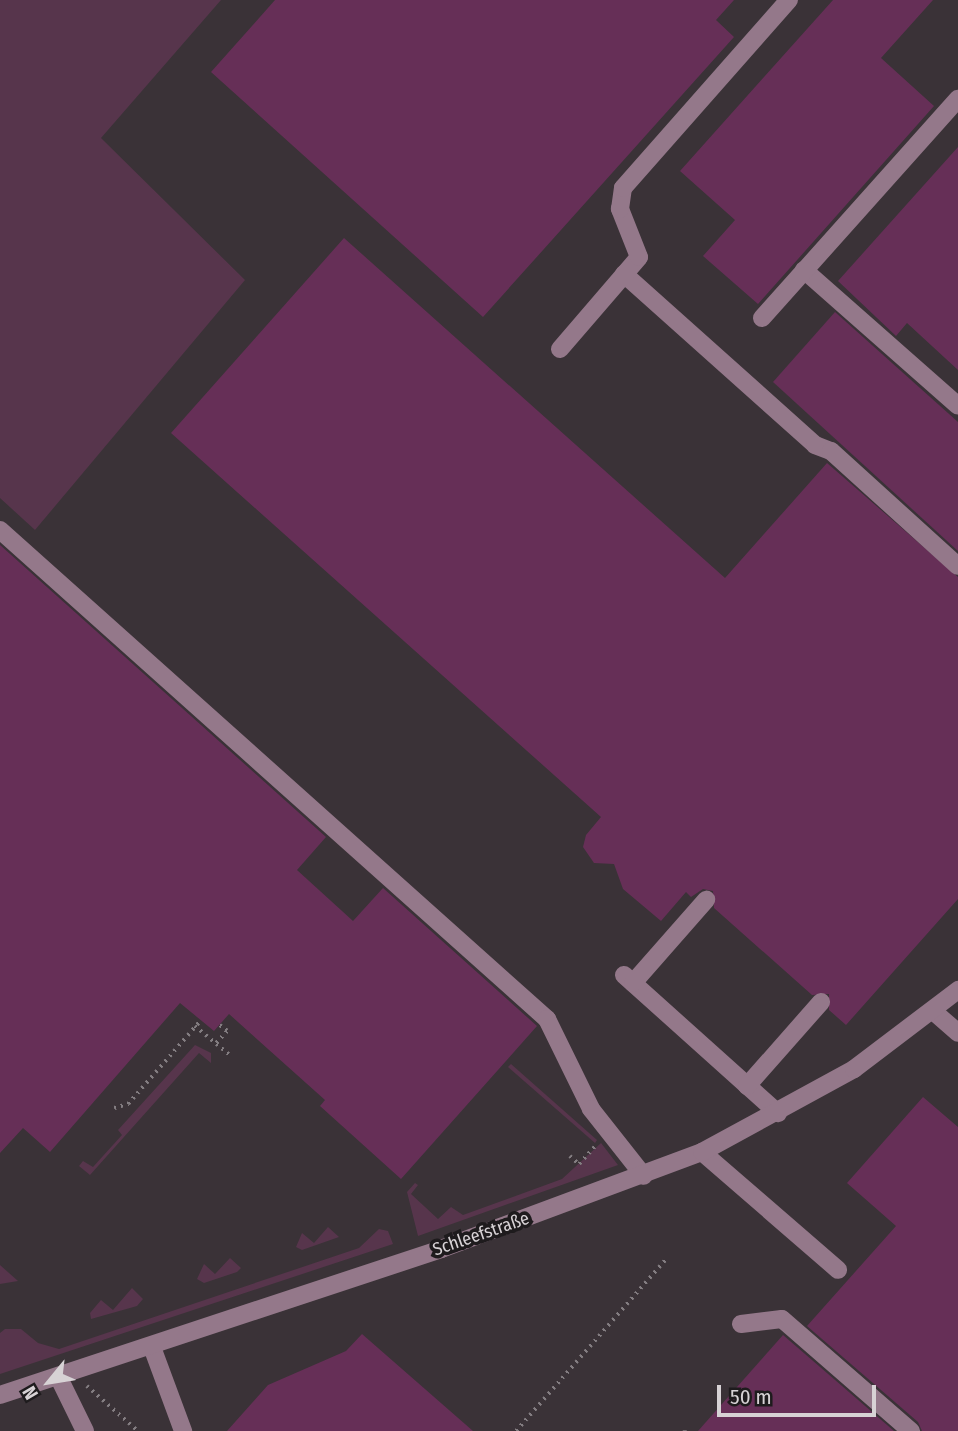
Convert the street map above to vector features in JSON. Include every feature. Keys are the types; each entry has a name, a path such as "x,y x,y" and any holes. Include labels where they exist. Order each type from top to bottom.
{"street":[{"path":"560,349 639,257 620,209 623,188 789,0"},
{"path":"762,318 958,99"},
{"path":"804,270 958,406"},
{"path":"624,274 815,446 831,452 958,566"},
{"path":"0,530 547,1019 591,1109 644,1176"},
{"path":"706,900 663,940 628,979 778,1113"},
{"name":"Schleefstraße","path":"0,1395 152,1347 644,1176 702,1152 778,1113 854,1069 958,990"},
{"path":"747,1086 821,1002"},
{"path":"933,1011 958,1033"},
{"path":"702,1152 838,1270"},
{"path":"741,1324 782,1319 911,1431"},
{"path":"152,1347 183,1431"},
{"path":"65,1376 85,1431"}],"path":[{"path":"114,1108 128,1104 201,1020"},
{"path":"216,1044 226,1031 219,1025"},
{"path":"195,1026 231,1056"},
{"path":"570,1156 579,1164 610,1133"},
{"path":"516,1431 667,1258"},
{"path":"65,1376 138,1431"}],"shaded area":[{"path":"0,0 221,0 101,138 245,280 35,530 0,498"},
{"path":"195,1045 211,1053 211,1063 199,1053 90,1175 79,1166 83,1161 93,1167 122,1135 118,1130"},
{"path":"511,1064 597,1140 595,1143 508,1067"},
{"path":"601,1143 618,1165 418,1236 407,1192 415,1183 418,1185 411,1194 438,1219 451,1207 463,1215 562,1179"},
{"path":"328,1227 339,1237 302,1250 296,1247 302,1233 314,1243"},
{"path":"379,1229 388,1231 393,1244 0,1374 0,1333 5,1329 21,1329 38,1343 59,1349 359,1248"},
{"path":"230,1258 241,1268 237,1272 204,1283 197,1279 204,1264 215,1274"},
{"path":"0,1265 18,1281 0,1284"},
{"path":"132,1288 143,1299 137,1306 91,1319 90,1313 101,1300 113,1310"}],"building":[{"path":"275,0 734,0 716,20 734,37 483,317 211,72"},
{"path":"833,0 933,0 881,58 934,106 758,304 703,256 735,220 680,171"},
{"path":"958,147 958,370 907,323 896,336 838,281"},
{"path":"344,238 725,578 827,463 958,577 958,899 846,1025 829,1010 829,994 812,995 714,908 713,891 703,889 691,897 686,892 661,921 623,889 614,864 594,863 583,847 586,835 601,817 171,433"},
{"path":"835,312 958,422 958,551 773,382"},
{"path":"0,545 326,837 297,870 353,921 383,888 537,1026 401,1179 320,1106 325,1100 229,1014 214,1031 180,1003 50,1152 23,1128 0,1153"},
{"path":"923,1097 958,1127 958,1431 922,1431 918,1422 807,1326 896,1226 847,1183"},
{"path":"362,1334 473,1431 227,1431 268,1385 346,1351"},
{"path":"783,1335 894,1431 698,1431"}]}
